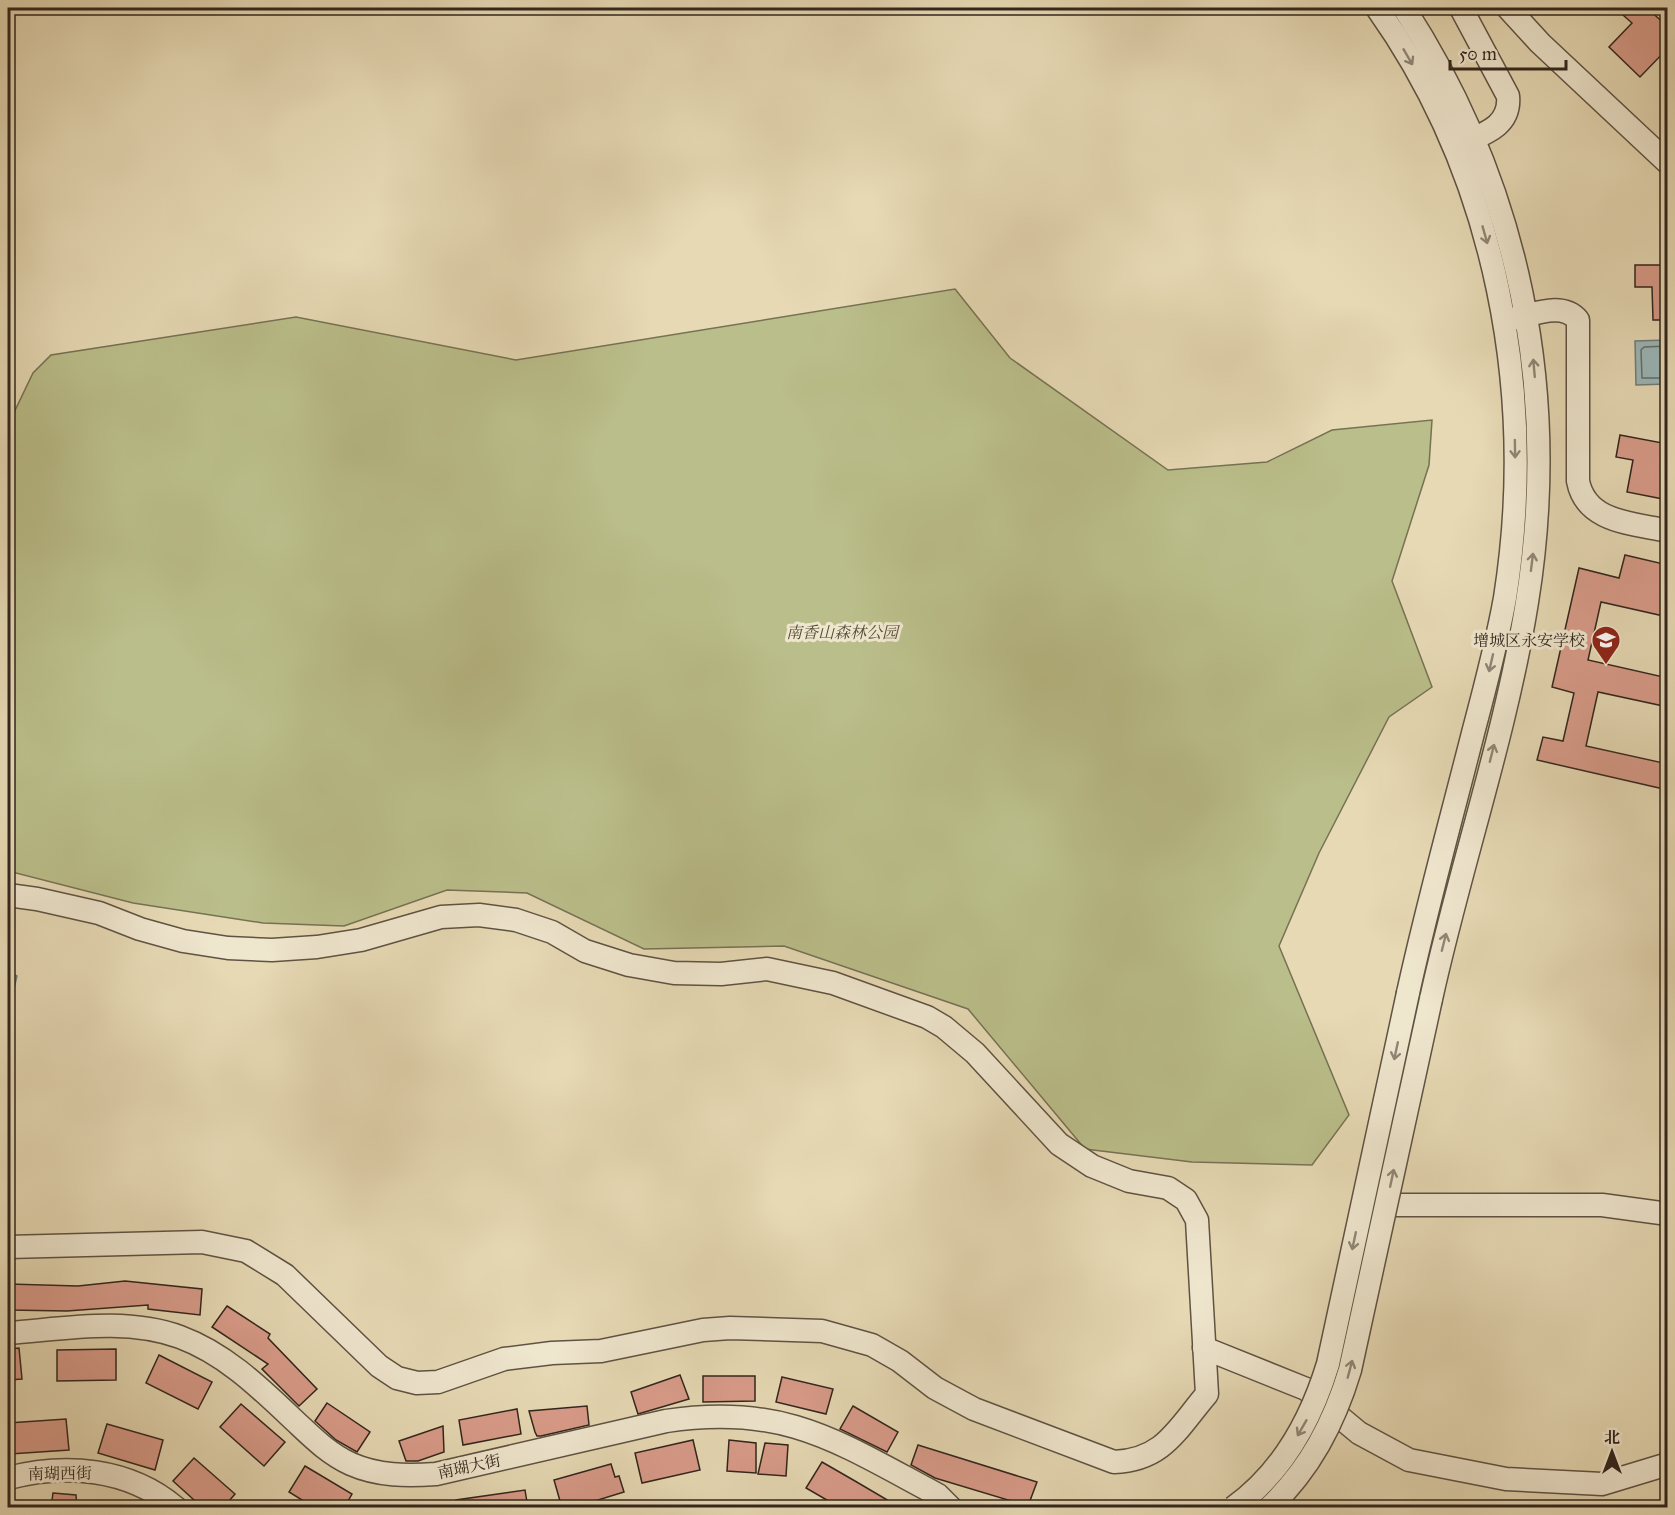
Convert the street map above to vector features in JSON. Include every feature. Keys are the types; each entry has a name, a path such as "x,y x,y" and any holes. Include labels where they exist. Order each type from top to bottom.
{"street":[{"path":"1233,1508 1264,1480 1286,1454 1304,1426 1318,1396 1328,1364 1408,993 1492,659 1505,598 1512,537 1516,475 1515,413 1504,321 1488,245 1454,147 1421,79 1377,8"},
{"path":"1269,1508 1305,1468 1324,1437 1340,1404 1350,1370 1431,999 1515,664 1527,602 1535,539 1539,476 1538,412 1527,316 1510,239 1475,138 1441,68 1404,8"},
{"path":"1454,147 1497,127 1505,118 1509,108 1508,96 1461,8"},
{"path":"1508,8 1539,43 1668,163"},
{"path":"1504,321 1562,309 1572,312 1578,320 1578,481 1587,504 1611,519 1668,531"},
{"path":"8,896 38,899 99,913 140,929 183,941 228,948 272,950 317,947 361,940 441,917 478,915 516,920 552,932 585,951 629,965 674,973 721,974 766,969 833,983 927,1017 960,1039 975,1053 1059,1143 1092,1166 1129,1181 1168,1188 1186,1200 1197,1220 1207,1394 1156,1452 1136,1461 1114,1462 974,1409 935,1388 886,1352 841,1334 792,1329 703,1330 601,1351 520,1356 481,1365 438,1382 417,1383 397,1378 379,1366 285,1275 246,1251 202,1242 8,1247"},
{"path":"1386,1205 1602,1205 1668,1214"},
{"name":"南瑚大街","path":"8,1333 124,1326 153,1329 180,1337 230,1363 326,1450 351,1464 378,1473 407,1476 436,1474 666,1421 702,1416 739,1415 775,1420 811,1430 939,1496 951,1508"},
{"path":"1204,1348 1306,1389 1359,1433 1409,1460 1506,1479 1602,1484 1668,1464"},
{"name":"南瑚西街","path":"8,1478 25,1473 95,1472 144,1486 176,1508"}],"green space":[{"name":"南香山森林公园","path":"955,289 1010,358 1168,470 1267,462 1332,430 1432,420 1429,465 1392,581 1432,687 1389,717 1319,853 1279,946 1349,1115 1312,1165 1192,1162 1085,1149 968,1009 784,946 644,949 527,893 447,890 344,926 263,923 133,903 8,871 8,425 33,373 51,355 296,317 516,360"}],"water":[{"path":"1667,340 1667,384 1636,385 1635,341"},
{"path":"8,972 17,976 8,1014"}],"building":[{"path":"1615,8 1647,8 1668,27 1668,48 1640,77 1609,47 1632,23"},
{"path":"1635,265 1668,265 1668,320 1653,320 1652,287 1635,287"},
{"path":"1620,435 1668,444 1668,500 1627,492 1633,460 1616,457"},
{"path":"1625,555 1668,565 1668,617 1601,602 1588,660 1668,678 1668,707 1598,692 1586,746 1668,764 1668,790 1537,760 1543,737 1563,741 1574,693 1552,687 1579,568 1619,578"},
{"path":"125,1281 202,1289 200,1315 148,1309 148,1305 67,1311 8,1310 9,1284 78,1286"},
{"path":"227,1306 270,1334 268,1338 317,1389 299,1406 262,1369 268,1364 212,1327"},
{"path":"19,1348 22,1379 8,1380 8,1349"},
{"path":"116,1349 116,1380 57,1381 57,1350"},
{"path":"159,1355 212,1382 198,1409 146,1383"},
{"path":"680,1375 689,1399 638,1414 631,1392"},
{"path":"703,1376 755,1376 755,1401 703,1402"},
{"path":"782,1377 833,1389 826,1414 776,1402"},
{"path":"327,1403 370,1432 357,1452 336,1440 315,1421"},
{"path":"241,1404 285,1442 264,1466 220,1427"},
{"path":"587,1406 589,1425 537,1436 529,1411"},
{"path":"853,1406 898,1432 887,1452 840,1429"},
{"path":"517,1409 521,1434 463,1445 459,1420"},
{"path":"66,1419 69,1450 10,1454 8,1423"},
{"path":"107,1424 163,1440 155,1470 98,1453"},
{"path":"443,1426 444,1452 418,1461 406,1461 399,1441"},
{"path":"693,1440 700,1470 642,1483 635,1453"},
{"path":"729,1440 756,1443 756,1473 727,1471"},
{"path":"765,1443 788,1445 786,1476 758,1474"},
{"path":"918,1445 1037,1482 1028,1506 935,1478 911,1465"},
{"path":"194,1458 235,1494 223,1508 203,1508 173,1481"},
{"path":"822,1462 901,1508 840,1508 806,1488"},
{"path":"611,1464 615,1477 619,1476 624,1492 572,1508 562,1508 554,1480"},
{"path":"305,1466 352,1494 344,1508 315,1508 289,1492"},
{"path":"525,1490 528,1508 457,1508 456,1500"},
{"path":"53,1493 76,1495 77,1508 51,1508"}],"place":[{"name":"增城区永安学校","path":"1606,666"}]}
